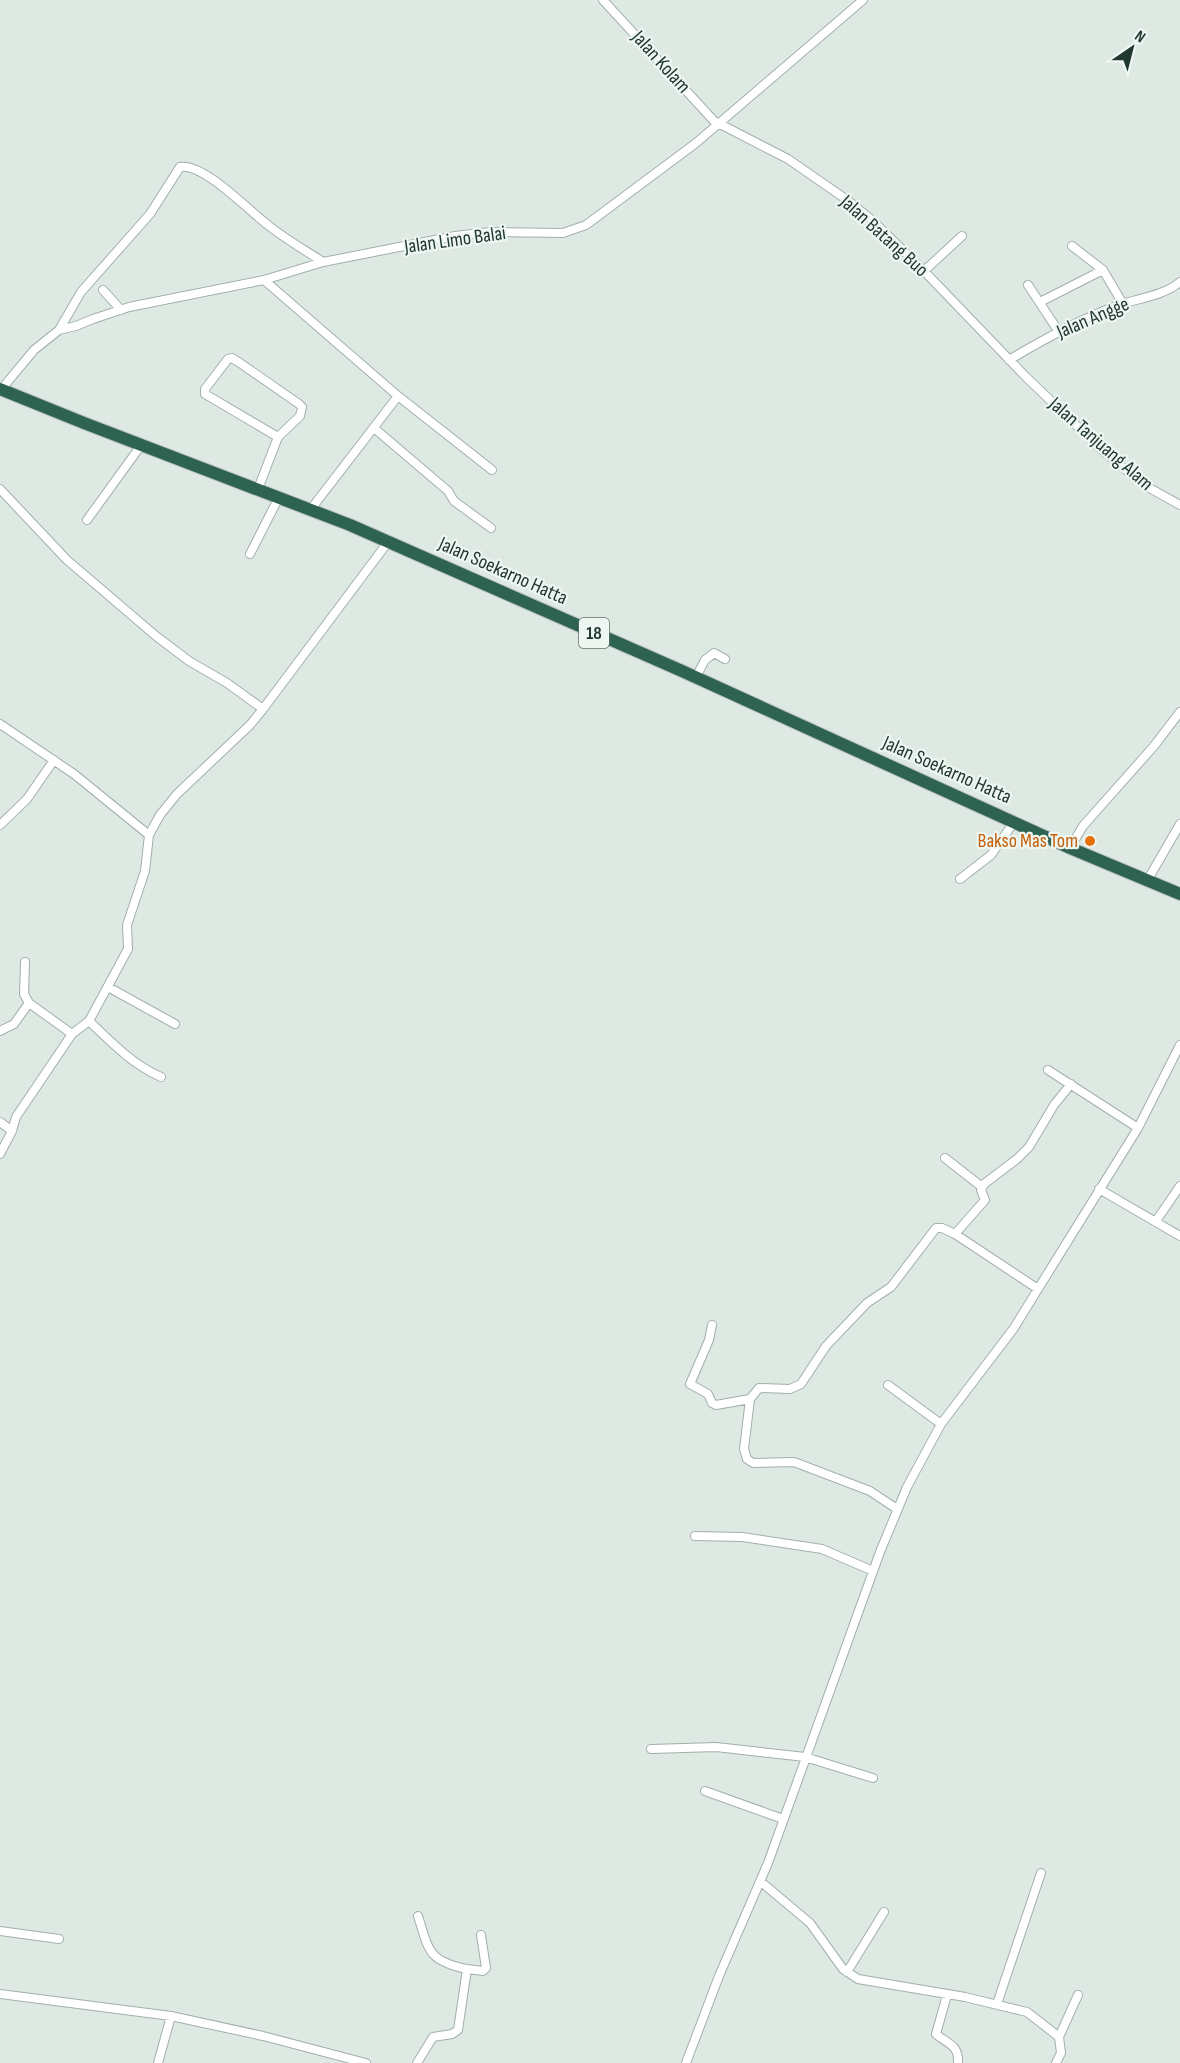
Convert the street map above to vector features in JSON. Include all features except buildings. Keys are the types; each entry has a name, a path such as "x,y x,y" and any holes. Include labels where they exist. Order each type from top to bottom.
{"highway":[{"name":"Jalan Soekarno Hatta","path":"1,390 311,509 696,677 1070,848 1180,894"}],"street":[{"name":"Jalan Kolam","path":"603,0 718,124"},
{"name":"Jalan Limo Balai","path":"1,390 34,350 59,330 121,310 264,280 323,262 474,233 552,233 575,230 596,219 718,124 863,0"},
{"name":"Jalan Batang Buo","path":"718,124 788,159 850,202 924,271 1026,377"},
{"path":"59,330 81,292 150,214 180,167 185,165 196,169 242,201 267,225 323,262"},
{"path":"924,271 962,236"},
{"path":"1072,246 1103,270 1123,304"},
{"path":"1040,302 1103,270"},
{"path":"264,280 398,396 492,470"},
{"name":"Jalan Angge","path":"1009,360 1059,332 1123,304 1161,293 1180,282"},
{"path":"1028,285 1059,332"},
{"path":"103,290 121,310"},
{"path":"258,489 278,437 300,417 302,407 240,363 232,358 228,359 205,389 205,394 218,404 278,437"},
{"name":"Jalan Tanjuang Alam","path":"1026,377 1129,473 1180,505"},
{"path":"311,509 398,396"},
{"path":"374,428 448,491 454,501 491,528"},
{"path":"87,520 142,444"},
{"path":"0,489 67,560 156,636 189,662 227,683 264,709"},
{"path":"250,554 279,497"},
{"path":"0,1154 16,1118 72,1034 89,1021 128,949 127,925 145,871 149,835 162,812 177,794 264,709 388,542"},
{"path":"696,677 710,655 714,653 725,659"},
{"path":"1070,848 1083,826 1154,746 1180,712"},
{"path":"0,724 54,760 149,835"},
{"path":"2,821 27,800 54,760"},
{"path":"960,879 991,855 1014,822"},
{"path":"1147,881 1180,824"},
{"path":"25,962 24,994 29,1003 72,1034"},
{"path":"108,987 175,1024"},
{"path":"0,1031 14,1024 29,1003"},
{"path":"89,1021 123,1054 146,1070 162,1077"},
{"path":"686,2063 719,1976 760,1881 873,1571 918,1463 940,1424 1014,1328 1138,1128 1180,1045"},
{"path":"1048,1070 1138,1128"},
{"path":"982,1187 1029,1147 1054,1105 1071,1084"},
{"path":"0,1122 12,1131"},
{"path":"945,1158 982,1187 985,1200 955,1234"},
{"path":"1156,1221 1180,1186"},
{"path":"1099,1189 1180,1236"},
{"path":"897,1509 870,1491 794,1462 753,1463 747,1459 744,1449 750,1399 759,1388 790,1389 801,1384 826,1346 867,1303 891,1287 936,1228 942,1228 955,1234 1038,1289"},
{"path":"712,1325 709,1340 690,1384 708,1394 712,1403 716,1405 750,1399"},
{"path":"888,1385 940,1424"},
{"path":"695,1536 741,1537 822,1549 873,1571"},
{"path":"651,1749 716,1747 805,1757 873,1778"},
{"path":"705,1791 783,1820"},
{"path":"997,2004 1041,1873"},
{"path":"760,1881 810,1923 843,1969 864,1981 997,2004 1027,2012 1059,2037"},
{"path":"848,1972 884,1912"},
{"path":"418,1916 428,1950 435,1957 467,1969 483,1971 486,1968 481,1935"},
{"path":"0,1931 59,1939"},
{"path":"417,2063 433,2037 452,2034 458,2030 467,1969"},
{"path":"0,1994 171,2016 263,2036 351,2061 366,2063"},
{"path":"947,1995 936,2034 955,2046 958,2063"},
{"path":"1056,2063 1061,2054 1059,2037 1078,1995"},
{"path":"158,2063 171,2016"}],"place":[{"name":"Bakso Mas Tom","path":"1090,841"}]}
